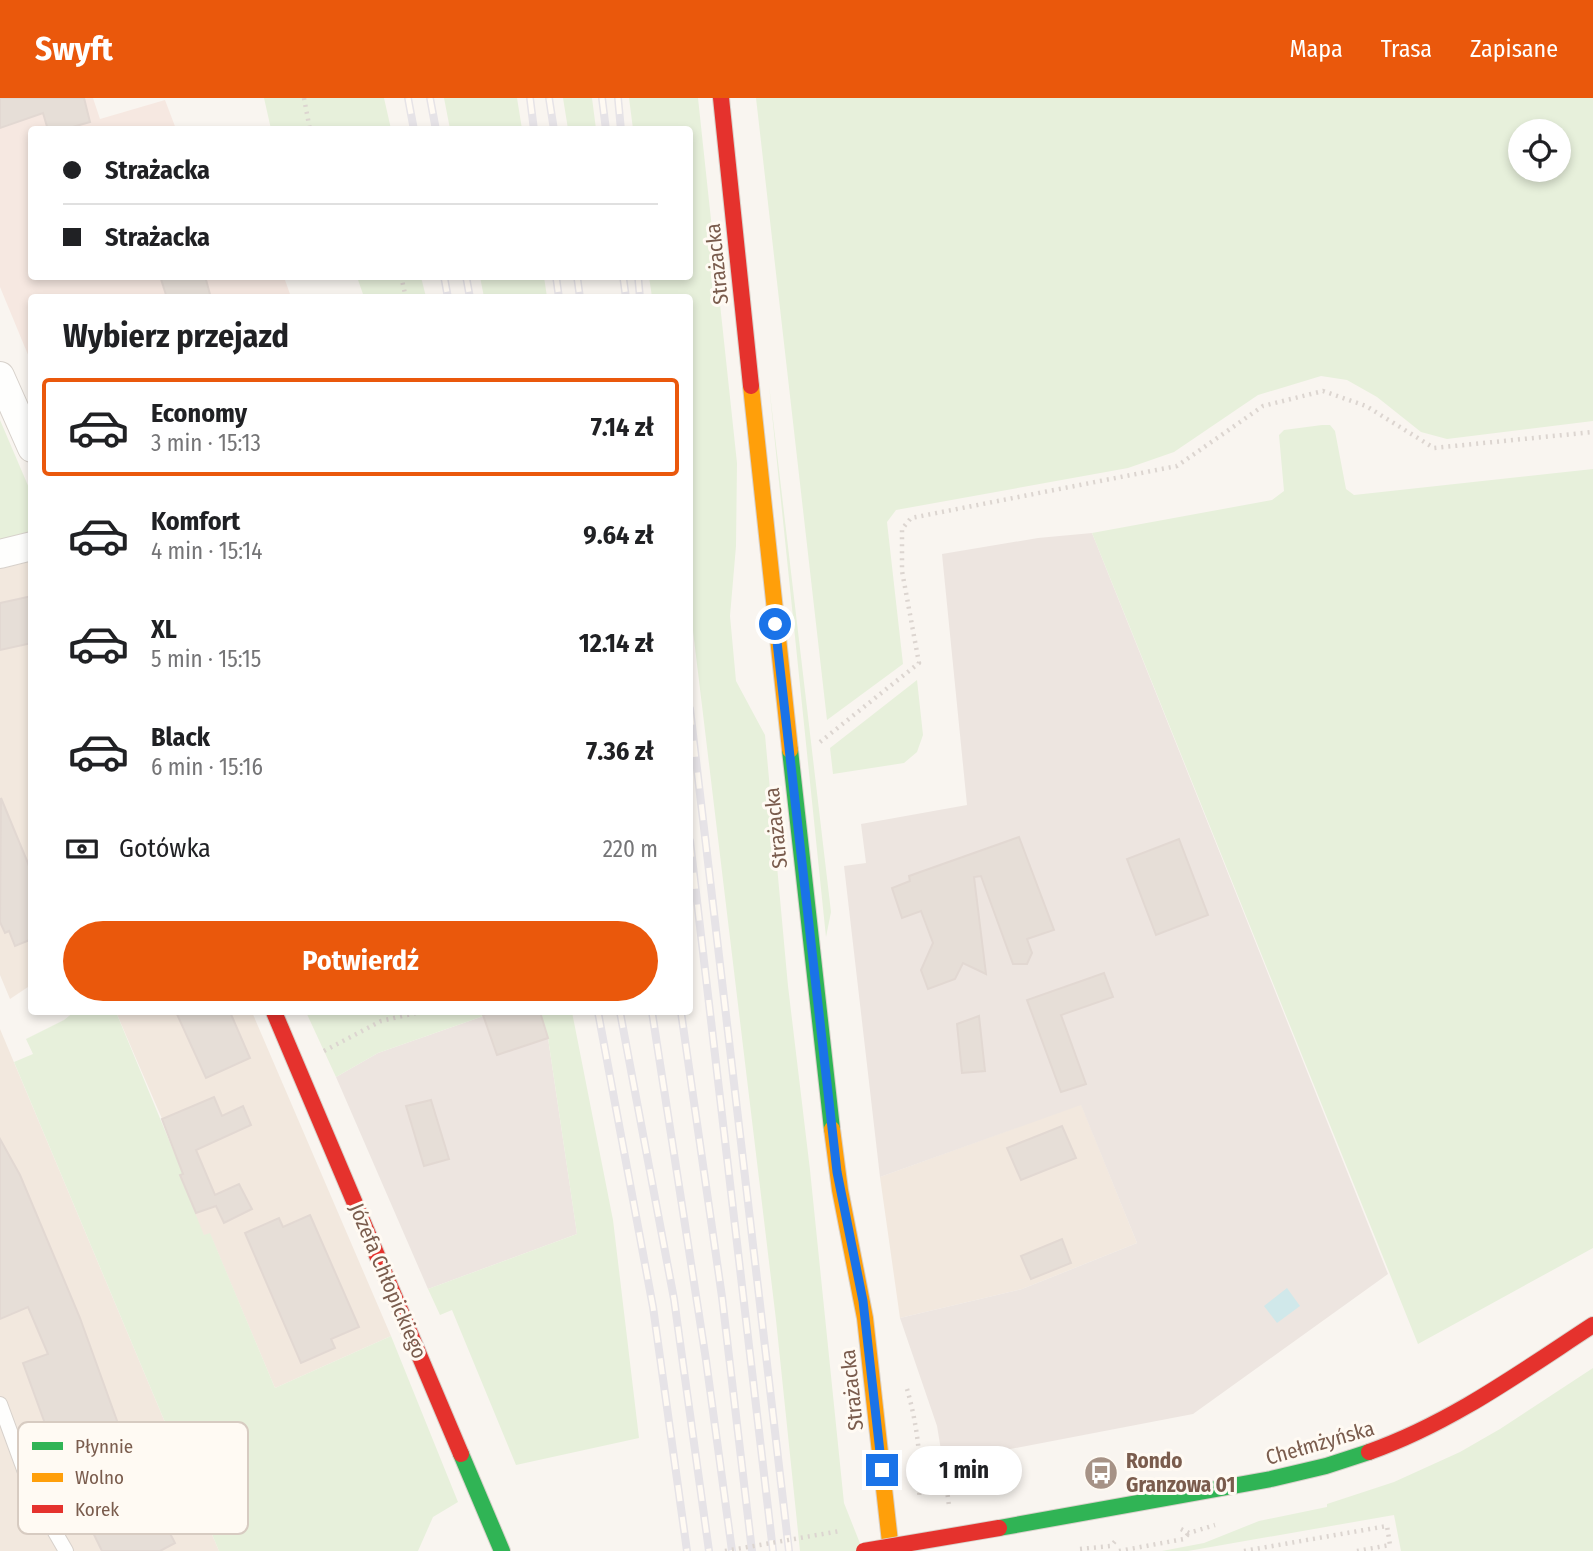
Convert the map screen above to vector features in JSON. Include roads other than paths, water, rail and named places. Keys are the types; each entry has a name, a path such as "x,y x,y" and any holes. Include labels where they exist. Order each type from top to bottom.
{"main road":[{"name":"Strażacka","path":"721,98 822,1052 840,1190 864,1310 891,1551"},
{"name":"Józefa Chłopickiego","path":"275,1015 502,1551"},
{"name":"Chełmżyńska","path":"864,1551 1268,1480 1360,1456 1444,1419 1593,1325"}],"street":[{"path":"0,376 28,439"},
{"path":"0,554 28,547"}],"lane":[{"path":"0,1404 18,1453"},
{"path":"56,1534 66,1551"}],"water":[{"path":"1287,1288 1300,1306 1277,1323 1264,1306"}],"railway":[{"path":"408,98 413,126"},
{"path":"430,98 435,126"},
{"path":"530,98 534,126"},
{"path":"549,98 553,126"},
{"path":"602,98 606,126"},
{"path":"618,98 621,126"},
{"path":"445,280 447,294"},
{"path":"467,280 469,294"},
{"path":"557,280 558,294"},
{"path":"578,280 579,294"},
{"path":"624,280 625,294"},
{"path":"638,280 640,294"},
{"path":"693,735 789,1551"},
{"path":"693,867 773,1551"},
{"path":"599,1015 653,1307 687,1551"},
{"path":"621,1015 674,1299 709,1551"},
{"path":"652,1015 706,1360 732,1551"},
{"path":"681,1015 722,1297 752,1551"}],"place":[{"name":"Rondo Granzowa 01","path":"1101,1473"}]}
